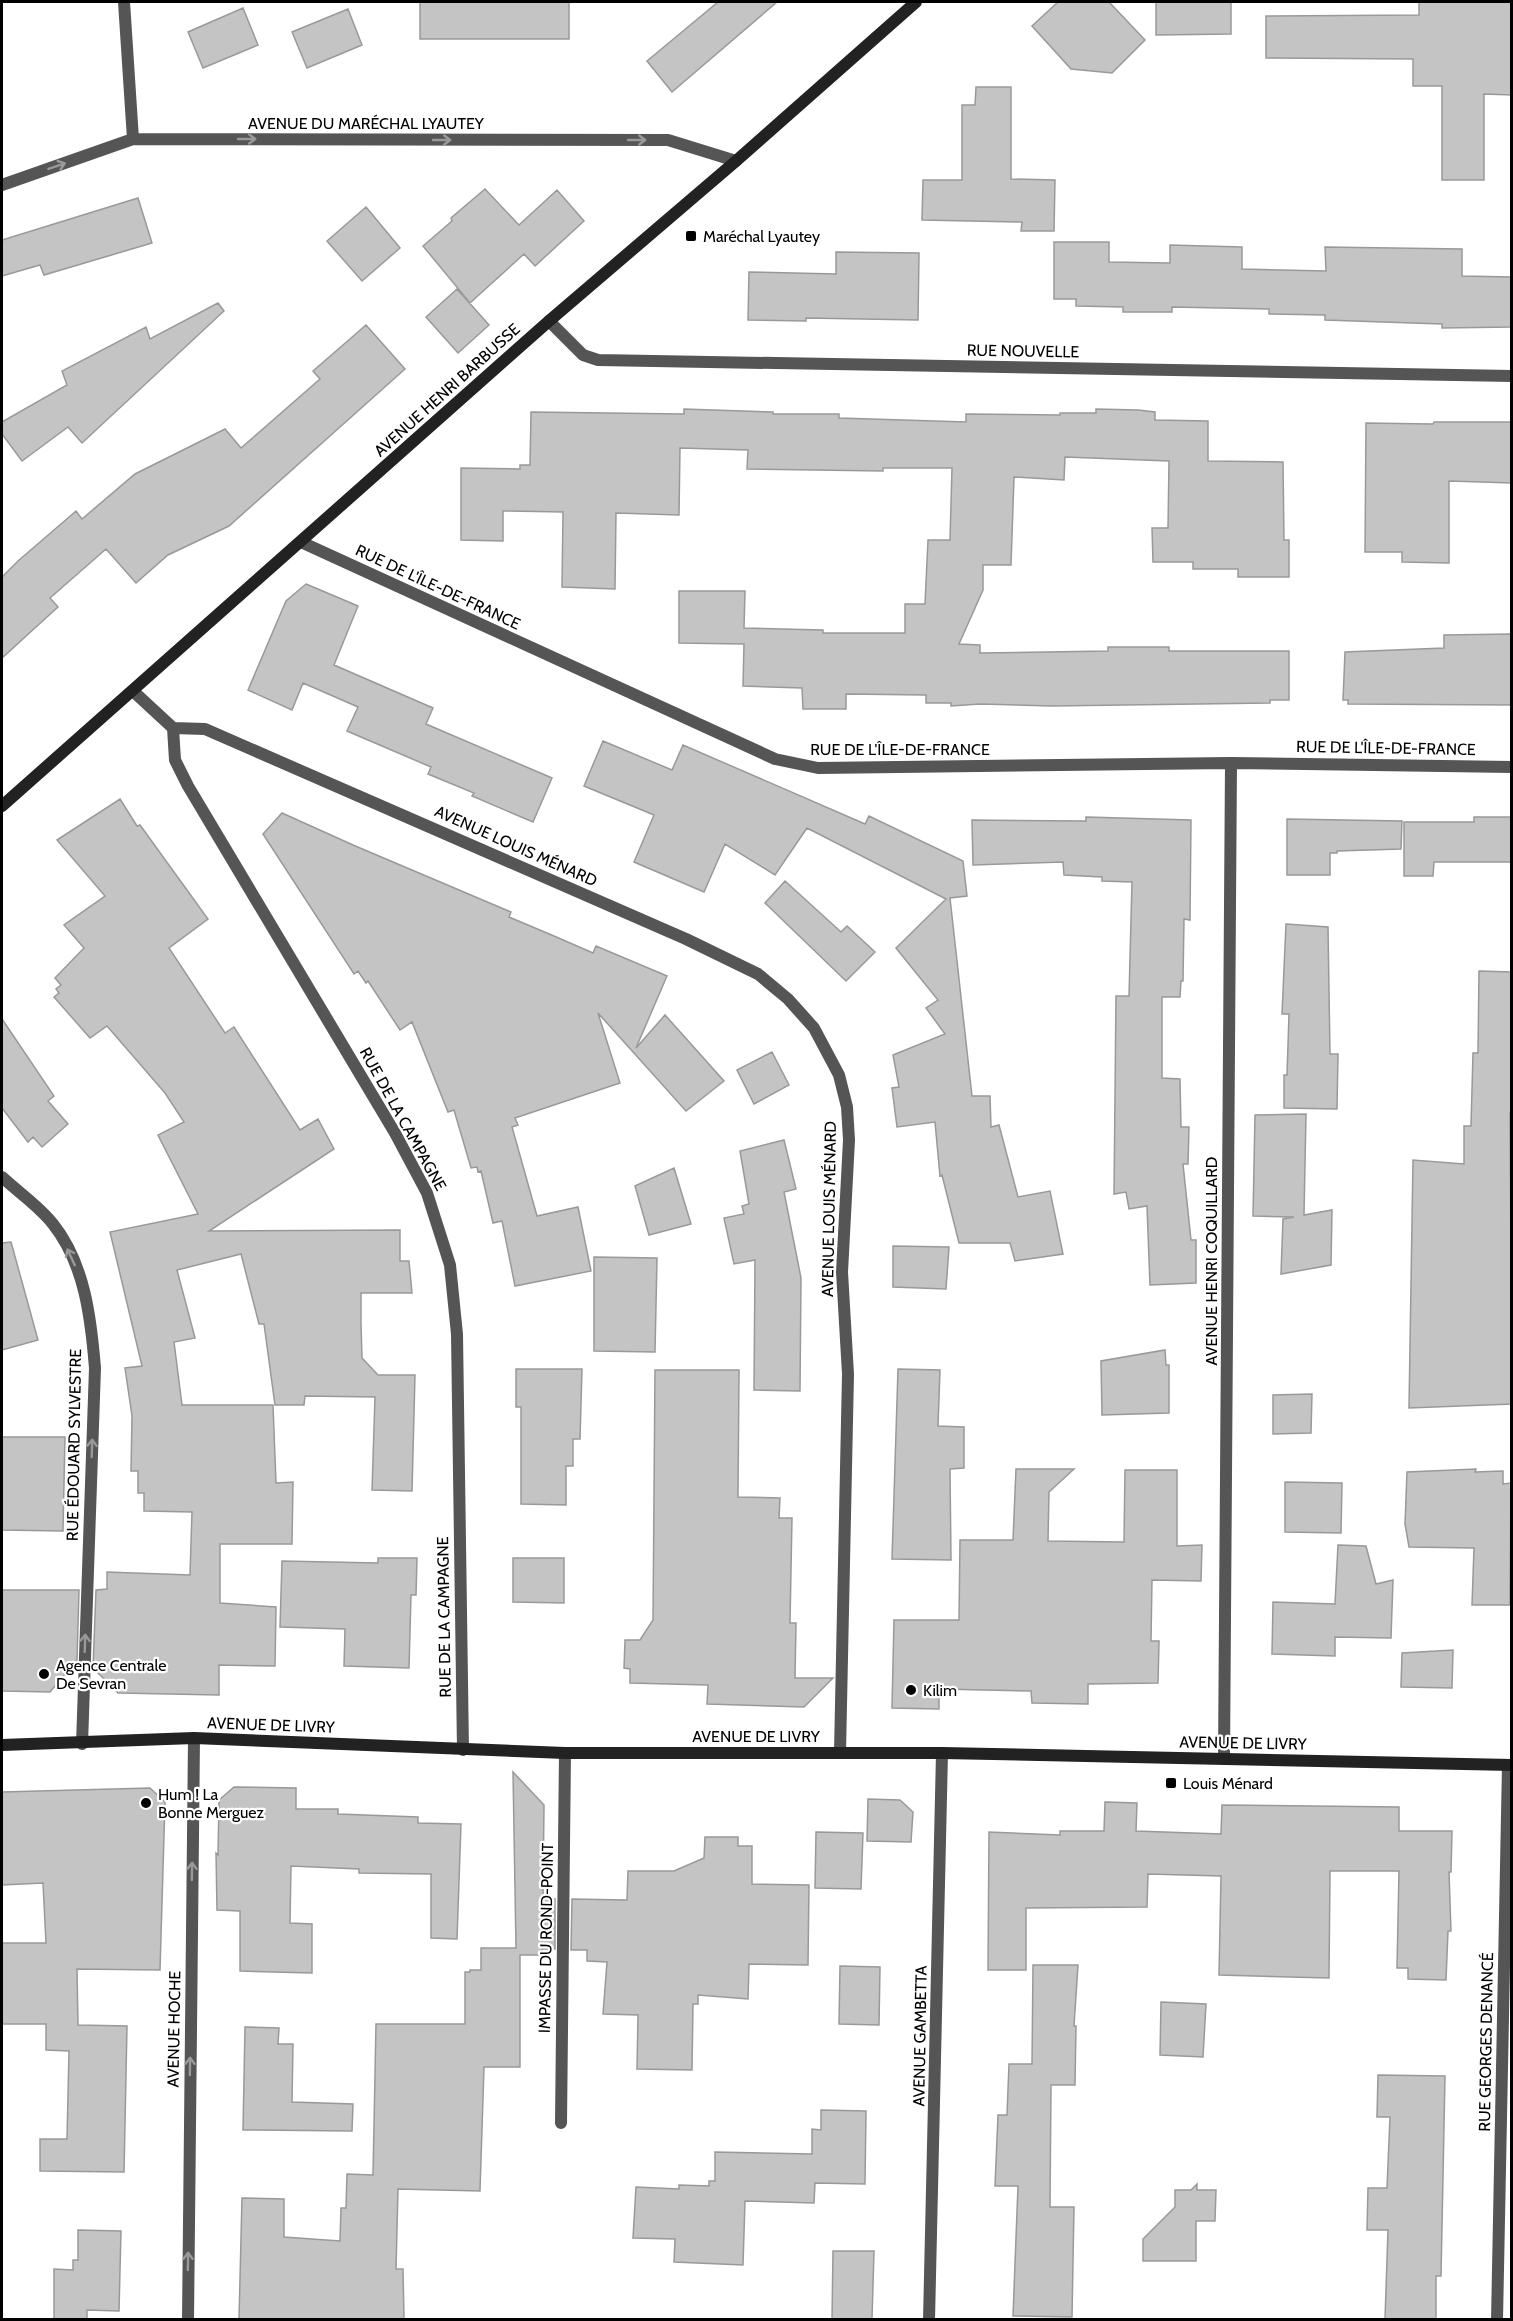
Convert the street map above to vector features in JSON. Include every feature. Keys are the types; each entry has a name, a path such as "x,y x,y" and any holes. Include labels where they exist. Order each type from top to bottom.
{"street":[{"path":"124,2 133,139"},
{"name":"AVENUE HENRI BARBUSSE","path":"2,806 549,321 736,161 916,2"},
{"name":"AVENUE DU MARÉCHAL LYAUTEY","path":"2,185 133,139 668,141 736,161"},
{"name":"RUE NOUVELLE","path":"549,321 583,355 598,360 1512,376"},
{"name":"RUE DE L'ÎLE-DE-FRANCE","path":"301,542 775,759 818,768 1231,763 1512,767"},
{"path":"133,692 173,728"},
{"name":"RUE DE LA CAMPAGNE","path":"173,728 175,760 188,786 395,1133 427,1194 450,1265 457,1334 463,1750"},
{"name":"AVENUE LOUIS MÉNARD","path":"173,728 205,729 686,939 758,974 788,999 814,1028 838,1075 847,1107 849,1140 842,1272 848,1374 840,1752"},
{"name":"AVENUE HENRI COQUILLARD","path":"1224,1759 1231,763"},
{"name":"RUE ÉDOUARD SYLVESTRE","path":"2,1177 53,1223 72,1257 85,1293 92,1325 94,1368 82,1744"},
{"name":"AVENUE DE LIVRY","path":"2,1745 82,1744 194,1738 565,1753 942,1753 1510,1765"},
{"name":"AVENUE HOCHE","path":"188,2319 194,1738"},
{"name":"IMPASSE DU ROND-POINT","path":"561,2123 565,1753"},
{"name":"AVENUE GAMBETTA","path":"929,2319 942,1753"},
{"name":"RUE GEORGES DENANCÉ","path":"1497,2319 1510,1765"}],"building":[{"path":"420,2 569,2 569,39 420,39"},
{"path":"718,2 777,2 672,92 647,61"},
{"path":"1058,2 1109,2 1145,40 1112,73 1071,69 1032,26"},
{"path":"1156,2 1231,2 1231,34 1156,35"},
{"path":"1419,2 1512,2 1512,95 1484,94 1484,180 1442,180 1442,86 1413,86 1413,59 1266,58 1266,16 1419,15"},
{"path":"243,8 258,45 203,68 188,32"},
{"path":"348,9 362,45 307,68 292,32"},
{"path":"976,87 1011,87 1011,179 1055,180 1054,231 1021,231 1022,222 922,220 923,180 962,180 962,105 975,105"},
{"path":"485,189 519,225 557,190 584,221 535,266 524,254 470,303 423,246"},
{"path":"138,198 152,243 44,275 40,265 2,276 2,240"},
{"path":"366,207 400,248 362,281 327,241"},
{"path":"1054,242 1109,242 1109,262 1170,263 1170,245 1242,247 1242,269 1326,271 1325,247 1462,249 1462,276 1512,277 1512,327 1442,328 1442,324 1325,320 1325,315 1269,314 1269,309 1172,307 1172,312 1123,312 1123,307 1076,306 1076,299 1054,299"},
{"path":"836,252 919,253 918,320 806,318 806,321 748,320 749,272 836,274"},
{"path":"457,289 489,325 458,353 426,317"},
{"path":"218,303 224,311 82,443 68,427 22,461 2,434 2,422 67,385 62,371 146,327 150,339"},
{"path":"366,325 405,369 229,526 168,555 136,583 106,549 50,598 58,607 2,658 2,577 18,561 76,511 82,519 135,474 225,429 241,448 320,379 313,371"},
{"path":"684,409 773,412 773,414 839,414 839,418 966,422 966,414 1060,415 1060,413 1096,413 1096,409 1155,412 1155,420 1208,421 1208,461 1283,462 1284,540 1289,540 1289,577 1238,577 1238,569 1193,569 1193,562 1153,562 1152,528 1168,528 1169,461 1065,457 1064,480 1014,477 1011,565 983,565 983,590 959,644 980,645 980,653 1108,651 1108,647 1169,647 1169,651 1289,651 1289,700 1270,700 1270,703 951,706 951,703 926,703 926,695 846,694 846,709 803,709 802,688 743,686 744,644 679,643 679,591 745,591 744,628 823,630 823,633 905,633 905,604 925,604 928,540 950,540 952,468 883,468 883,471 747,469 748,450 680,448 679,515 616,513 615,589 562,587 563,512 503,511 503,541 461,540 461,468 520,469 520,465 530,465 531,412 684,414"},
{"path":"1434,422 1512,422 1512,483 1449,481 1449,563 1402,562 1402,552 1365,552 1366,423 1433,424"},
{"path":"306,584 358,606 334,665 433,708 426,724 552,778 533,822 472,796 474,793 428,774 431,767 347,731 358,707 303,683 292,710 248,690 286,601"},
{"path":"1512,634 1512,705 1348,704 1348,700 1343,700 1345,652 1444,648 1444,635"},
{"path":"603,741 672,770 683,745 865,824 869,816 963,861 967,896 950,898 972,1096 990,1096 991,1127 999,1125 1018,1197 1050,1191 1063,1254 1015,1261 1010,1243 959,1243 942,1175 940,1176 935,1122 897,1127 892,1088 899,1087 893,1055 945,1034 926,1008 938,1000 896,948 946,899 807,828 775,875 725,844 704,892 634,862 654,815 584,786"},
{"path":"120,799 137,826 140,825 208,919 169,948 225,1033 234,1027 300,1130 318,1119 334,1149 209,1231 400,1230 400,1261 409,1261 412,1293 361,1293 361,1323 362,1358 378,1375 415,1375 412,1491 372,1490 375,1397 305,1396 304,1405 275,1405 264,1324 259,1324 241,1254 177,1270 195,1338 174,1342 182,1405 273,1405 276,1483 293,1482 292,1544 220,1544 220,1603 276,1607 275,1666 219,1665 219,1695 118,1693 93,1668 96,1590 107,1589 107,1572 190,1575 192,1512 144,1511 144,1493 138,1493 138,1471 131,1471 132,1416 125,1368 142,1366 110,1232 198,1214 158,1135 184,1122 165,1093 107,1026 90,1038 54,997 59,993 56,989 61,985 55,978 84,948 64,925 105,896 57,840"},
{"path":"282,813 511,912 509,917 593,953 596,946 667,976 636,1048 665,1015 724,1081 686,1111 598,1013 620,1083 515,1118 518,1125 512,1127 537,1216 578,1207 591,1271 515,1286 502,1221 493,1223 481,1171 478,1172 477,1167 471,1168 454,1110 448,1112 412,1022 400,1030 368,981 366,983 358,971 354,974 263,834"},
{"path":"1086,817 1191,820 1190,920 1184,919 1183,981 1181,981 1180,997 1162,997 1162,1078 1180,1079 1181,1127 1189,1127 1188,1164 1183,1164 1191,1240 1196,1240 1196,1283 1150,1285 1147,1206 1129,1209 1126,1192 1114,1194 1116,996 1129,996 1132,882 1102,881 1102,877 1064,875 1063,862 973,865 972,820 1086,821"},
{"path":"1474,817 1512,817 1512,862 1434,862 1433,876 1404,876 1404,822 1474,822"},
{"path":"1287,819 1402,821 1401,849 1337,851 1337,853 1330,853 1330,875 1287,875"},
{"path":"785,881 841,932 847,926 875,952 846,981 765,903"},
{"path":"1286,924 1328,927 1330,1054 1338,1054 1337,1109 1284,1108 1289,1014 1282,1014"},
{"path":"1479,971 1512,972 1512,1113 1510,1113 1512,1404 1409,1408 1413,1160 1464,1164 1464,1126 1471,1126 1473,1053 1478,1053"},
{"path":"2,1019 54,1096 48,1101 68,1124 42,1147 33,1137 28,1142 2,1108"},
{"path":"772,1052 789,1085 754,1104 737,1070"},
{"path":"1306,1114 1304,1215 1332,1210 1331,1265 1281,1274 1283,1219 1294,1217 1253,1216 1255,1115"},
{"path":"784,1140 796,1189 784,1192 801,1278 800,1391 754,1390 755,1260 734,1264 724,1218 744,1214 742,1206 749,1204 740,1151"},
{"path":"674,1168 691,1224 649,1235 635,1186"},
{"path":"11,1242 38,1340 2,1350 2,1243"},
{"path":"893,1246 949,1247 946,1289 893,1287"},
{"path":"594,1257 657,1258 655,1352 594,1351"},
{"path":"1165,1350 1166,1365 1169,1365 1169,1413 1102,1415 1101,1361"},
{"path":"516,1369 582,1369 580,1439 573,1439 573,1466 566,1466 566,1505 521,1504 521,1407 516,1407"},
{"path":"898,1369 940,1370 938,1426 964,1427 964,1468 950,1469 951,1560 892,1559"},
{"path":"655,1370 739,1370 738,1497 780,1498 779,1518 792,1518 790,1623 796,1623 795,1678 833,1678 804,1707 707,1704 708,1685 630,1683 630,1669 624,1668 625,1640 640,1640 653,1620"},
{"path":"1312,1394 1311,1433 1273,1434 1273,1395"},
{"path":"2,1437 65,1437 63,1531 2,1530"},
{"path":"1016,1469 1074,1469 1049,1492 1048,1541 1124,1542 1125,1470 1177,1470 1177,1546 1202,1545 1201,1581 1152,1580 1151,1641 1159,1641 1158,1683 1088,1684 1088,1704 1032,1703 1031,1691 939,1689 939,1709 892,1708 894,1620 959,1620 960,1540 1013,1540"},
{"path":"1476,1469 1475,1472 1503,1471 1503,1484 1511,1483 1510,1605 1472,1605 1474,1548 1409,1547 1405,1524 1407,1472"},
{"path":"1285,1482 1342,1483 1341,1533 1285,1532"},
{"path":"1338,1545 1366,1546 1376,1584 1393,1580 1391,1638 1335,1637 1335,1656 1272,1654 1273,1602 1335,1604"},
{"path":"378,1558 417,1558 416,1595 411,1595 409,1668 344,1666 345,1629 280,1627 282,1561 378,1563"},
{"path":"513,1558 564,1558 564,1603 513,1602"},
{"path":"2,1590 79,1590 77,1660 50,1692 2,1691"},
{"path":"1453,1650 1452,1688 1401,1687 1402,1653"},
{"path":"513,1772 544,1805 543,1899 555,1899 555,1949 542,1949 542,1955 520,1955 520,2067 484,2067 480,2191 398,2189 396,2269 403,2269 404,2319 239,2319 242,2198 284,2199 284,2237 340,2241 341,2208 346,2208 347,2174 373,2175 376,2024 465,2024 465,1972 481,1970 481,1948 516,1948"},
{"path":"234,1787 296,1788 296,1809 338,1809 338,1814 418,1817 418,1823 461,1824 457,1939 431,1938 431,1874 359,1873 359,1869 291,1866 290,1923 312,1924 312,1973 240,1971 240,1911 217,1910 216,1853 218,1855 219,1800"},
{"path":"150,1788 165,1802 160,1970 77,1969 78,2025 127,2026 124,2172 40,2171 40,2139 67,2139 69,2051 46,2050 46,2024 2,2024 2,1943 46,1943 43,1883 2,1885 2,1792"},
{"path":"868,1799 900,1800 913,1812 911,1842 867,1841"},
{"path":"1105,1802 1137,1803 1136,1831 1221,1834 1222,1805 1399,1807 1399,1831 1452,1831 1451,1872 1449,1872 1451,1931 1448,1931 1446,1980 1408,1979 1408,1968 1397,1968 1399,1871 1330,1871 1329,1978 1219,1975 1221,1876 1148,1874 1147,1907 1026,1908 1026,1970 988,1970 989,1832 1060,1835 1060,1831 1104,1831"},
{"path":"816,1832 863,1833 861,1889 815,1888"},
{"path":"705,1837 738,1837 738,1846 752,1846 752,1884 809,1885 808,1965 749,1964 748,1999 698,1995 698,2004 693,2004 692,2070 637,2069 638,2015 603,2014 607,1962 587,1961 587,1950 571,1950 572,1899 627,1900 628,1871 674,1871 704,1858"},
{"path":"1033,1965 1078,1965 1074,2026 1076,2026 1075,2085 1051,2085 1050,2207 1074,2207 1072,2317 1013,2316 1018,2186 995,2186 998,2115 1007,2115 1009,2064 1032,2064"},
{"path":"840,1966 880,1967 879,2025 839,2024"},
{"path":"1161,2002 1206,2004 1203,2057 1160,2055"},
{"path":"245,2027 279,2028 278,2044 293,2044 292,2102 353,2104 352,2131 243,2130"},
{"path":"1378,2075 1445,2076 1441,2276 1436,2276 1436,2319 1385,2319 1388,2230 1367,2230 1368,2188 1387,2188 1390,2117 1377,2117"},
{"path":"821,2110 866,2111 865,2184 815,2183 814,2203 745,2201 743,2265 674,2262 675,2239 633,2238 636,2187 679,2189 679,2185 709,2186 709,2181 715,2181 715,2152 812,2154 812,2129 821,2130"},
{"path":"1197,2184 1197,2190 1216,2190 1215,2221 1196,2221 1196,2261 1143,2261 1143,2239 1175,2207 1175,2190 1191,2190"},
{"path":"78,2230 121,2231 119,2311 87,2310 87,2319 54,2319 54,2269 73,2270 73,2260 78,2260"},
{"path":"833,2251 874,2251 872,2319 832,2319"}],"place":[{"name":"Maréchal Lyautey","path":"691,236"},
{"name":"Agence Centrale De Sevran","path":"44,1674"},
{"name":"Kilim","path":"911,1690"},
{"name":"Louis Ménard","path":"1171,1783"},
{"name":"Hum ! La Bonne Merguez","path":"146,1803"}]}
